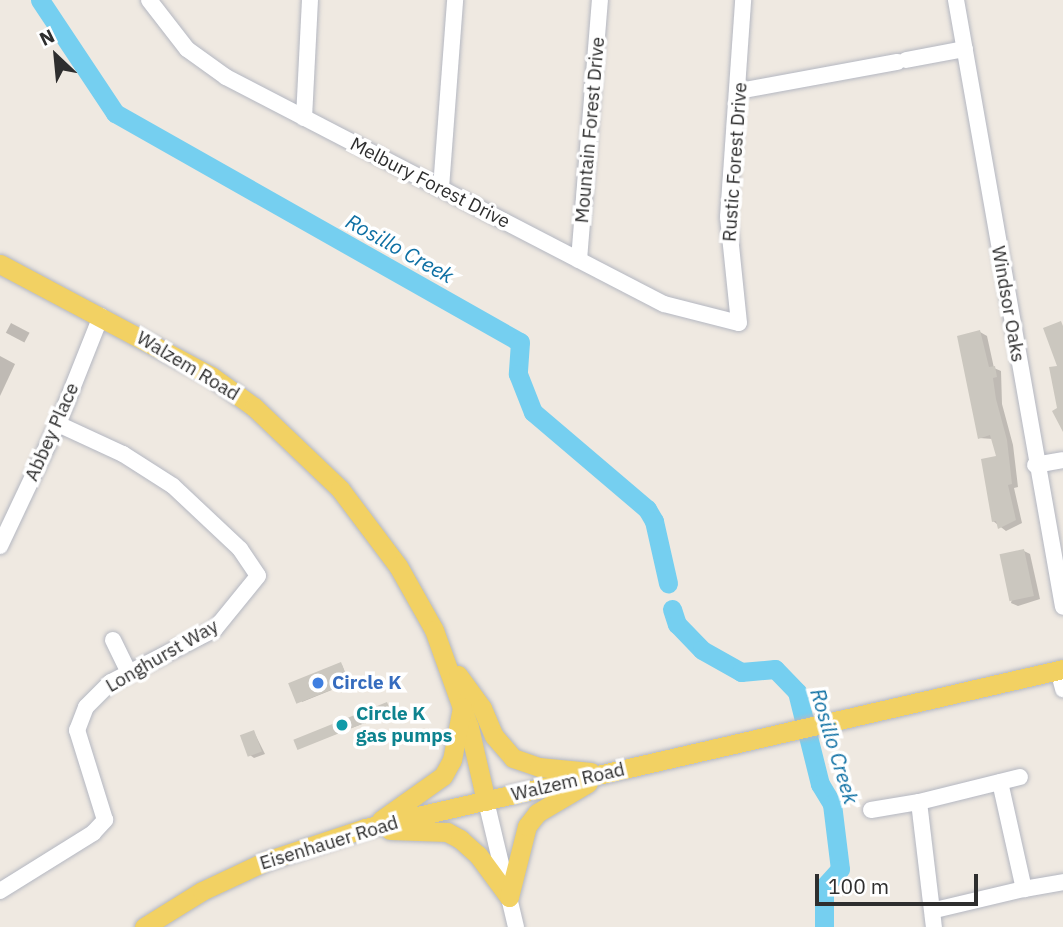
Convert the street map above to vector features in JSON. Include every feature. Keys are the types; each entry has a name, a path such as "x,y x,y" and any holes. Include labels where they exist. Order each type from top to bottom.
{"main road":[{"name":"Walzem Road","path":"0,264 211,376 254,407 304,453 374,531 417,596 443,654 462,706 486,801 747,740 1061,676"},
{"path":"443,654 482,708 494,736 513,758 539,766 606,773"},
{"path":"365,828 443,776 452,760 462,706"},
{"path":"509,897 521,838 530,821 606,773"},
{"name":"Eisenhauer Road","path":"144,927 202,891 266,861 365,828 486,801"},
{"path":"365,828 447,832 478,855 509,897"}],"street":[{"name":"Melbury Forest Drive","path":"149,0 179,42 205,64 664,304 739,323"},
{"path":"304,118 310,0"},
{"path":"441,188 454,0"},
{"name":"Mountain Forest Drive","path":"579,260 600,0"},
{"name":"Rustic Forest Drive","path":"739,323 728,217 739,91 743,0"},
{"name":"Windsor Oaks","path":"956,0 1035,465 1063,607"},
{"path":"739,91 965,49"},
{"name":"Abbey Place","path":"0,546 58,424 101,316"},
{"name":"Longhurst Way","path":"0,891 111,822 77,730 86,707 111,682 215,629 258,576 240,549 173,486 123,454 58,424"},
{"path":"1035,465 1063,460"},
{"path":"113,640 129,673"},
{"path":"872,810 919,802 1020,777"},
{"path":"1000,782 1024,889"},
{"path":"486,801 516,927"},
{"path":"919,802 935,910 934,927"},
{"path":"935,910 1063,882"}],"building":[{"path":"1061,321 1063,432 1052,411 1057,408 1049,367 1057,366 1043,328"},
{"path":"980,330 989,367 995,366 997,377 993,378 1007,440 1012,484 1008,485 1016,520 998,529 996,521 992,522 981,459 996,456 990,435 978,439 957,336"},
{"path":"1024,549 1034,596 1010,601 1000,554"},
{"name":"Circle K","path":"341,662 349,682 296,704 288,683"},
{"name":"Circle K gas pumps","path":"387,702 391,712 297,750 293,740"},
{"path":"254,730 262,752 248,757 240,735"}],"waterway":[{"name":"Rosillo Creek","path":"40,0 115,113 520,342 518,374 533,412 647,509 654,521 668,583"},
{"name":"Rosillo Creek","path":"672,609 677,624 702,650 741,672 775,669 797,692 820,784 832,804 840,869 824,887 824,927"}],"place":[{"name":"Circle K","path":"318,683"},
{"name":"Circle K gas pumps","path":"342,725"}]}
